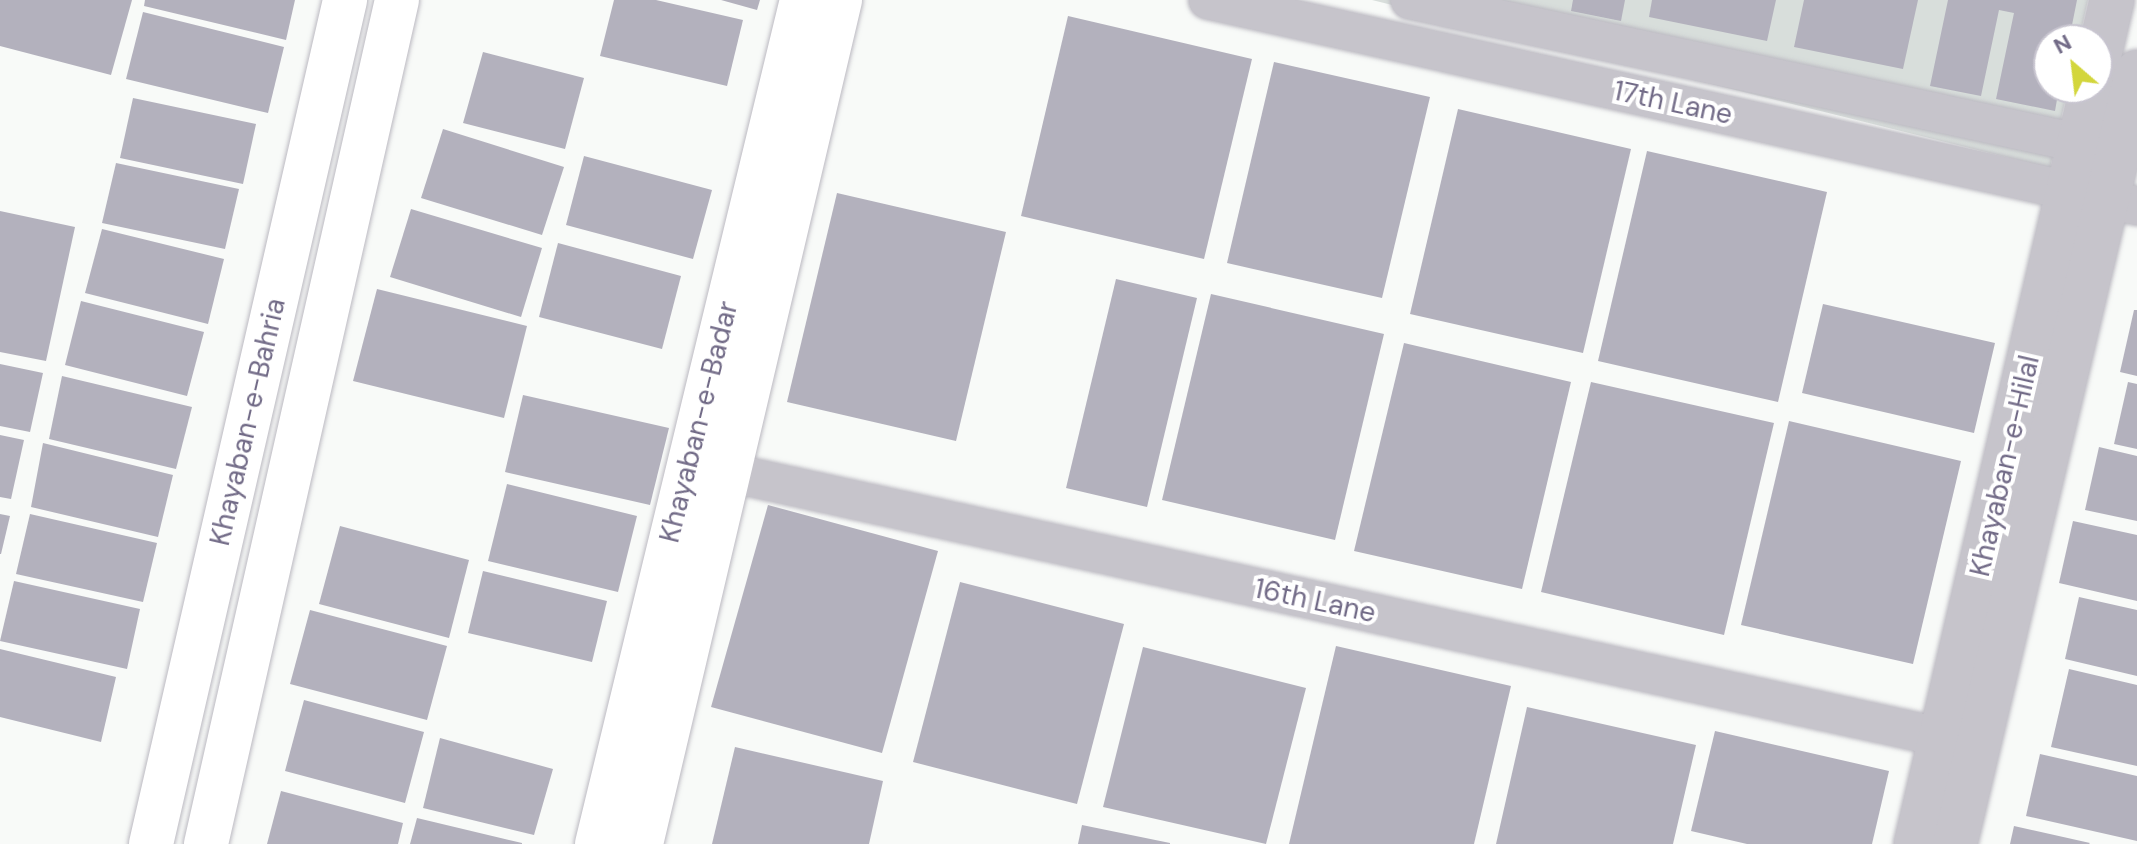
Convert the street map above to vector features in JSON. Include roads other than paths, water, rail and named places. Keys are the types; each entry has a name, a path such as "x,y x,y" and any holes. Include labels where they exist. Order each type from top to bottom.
{"main road":[{"name":"Khayaban-e-Bahria","path":"151,844 345,0"},
{"name":"Khayaban-e-Bahria","path":"206,844 397,0"},
{"name":"Khayaban-e-Badar","path":"597,844 802,0"},
{"name":"Khayaban-e-Badar","path":"641,844 733,474 840,0"}],"street":[{"name":"17th Lane","path":"1208,0 2105,199"},
{"name":"17th Lane","path":"1410,0 2112,150"},
{"path":"2106,24 2112,0"},
{"path":"2112,150 2137,72"},
{"name":"Khayaban-e-Hilal","path":"1916,844 1941,737 2105,199 2112,150 2097,104"},
{"path":"1955,844 2105,199"},
{"name":"16th Lane","path":"689,463 1941,737"}]}
